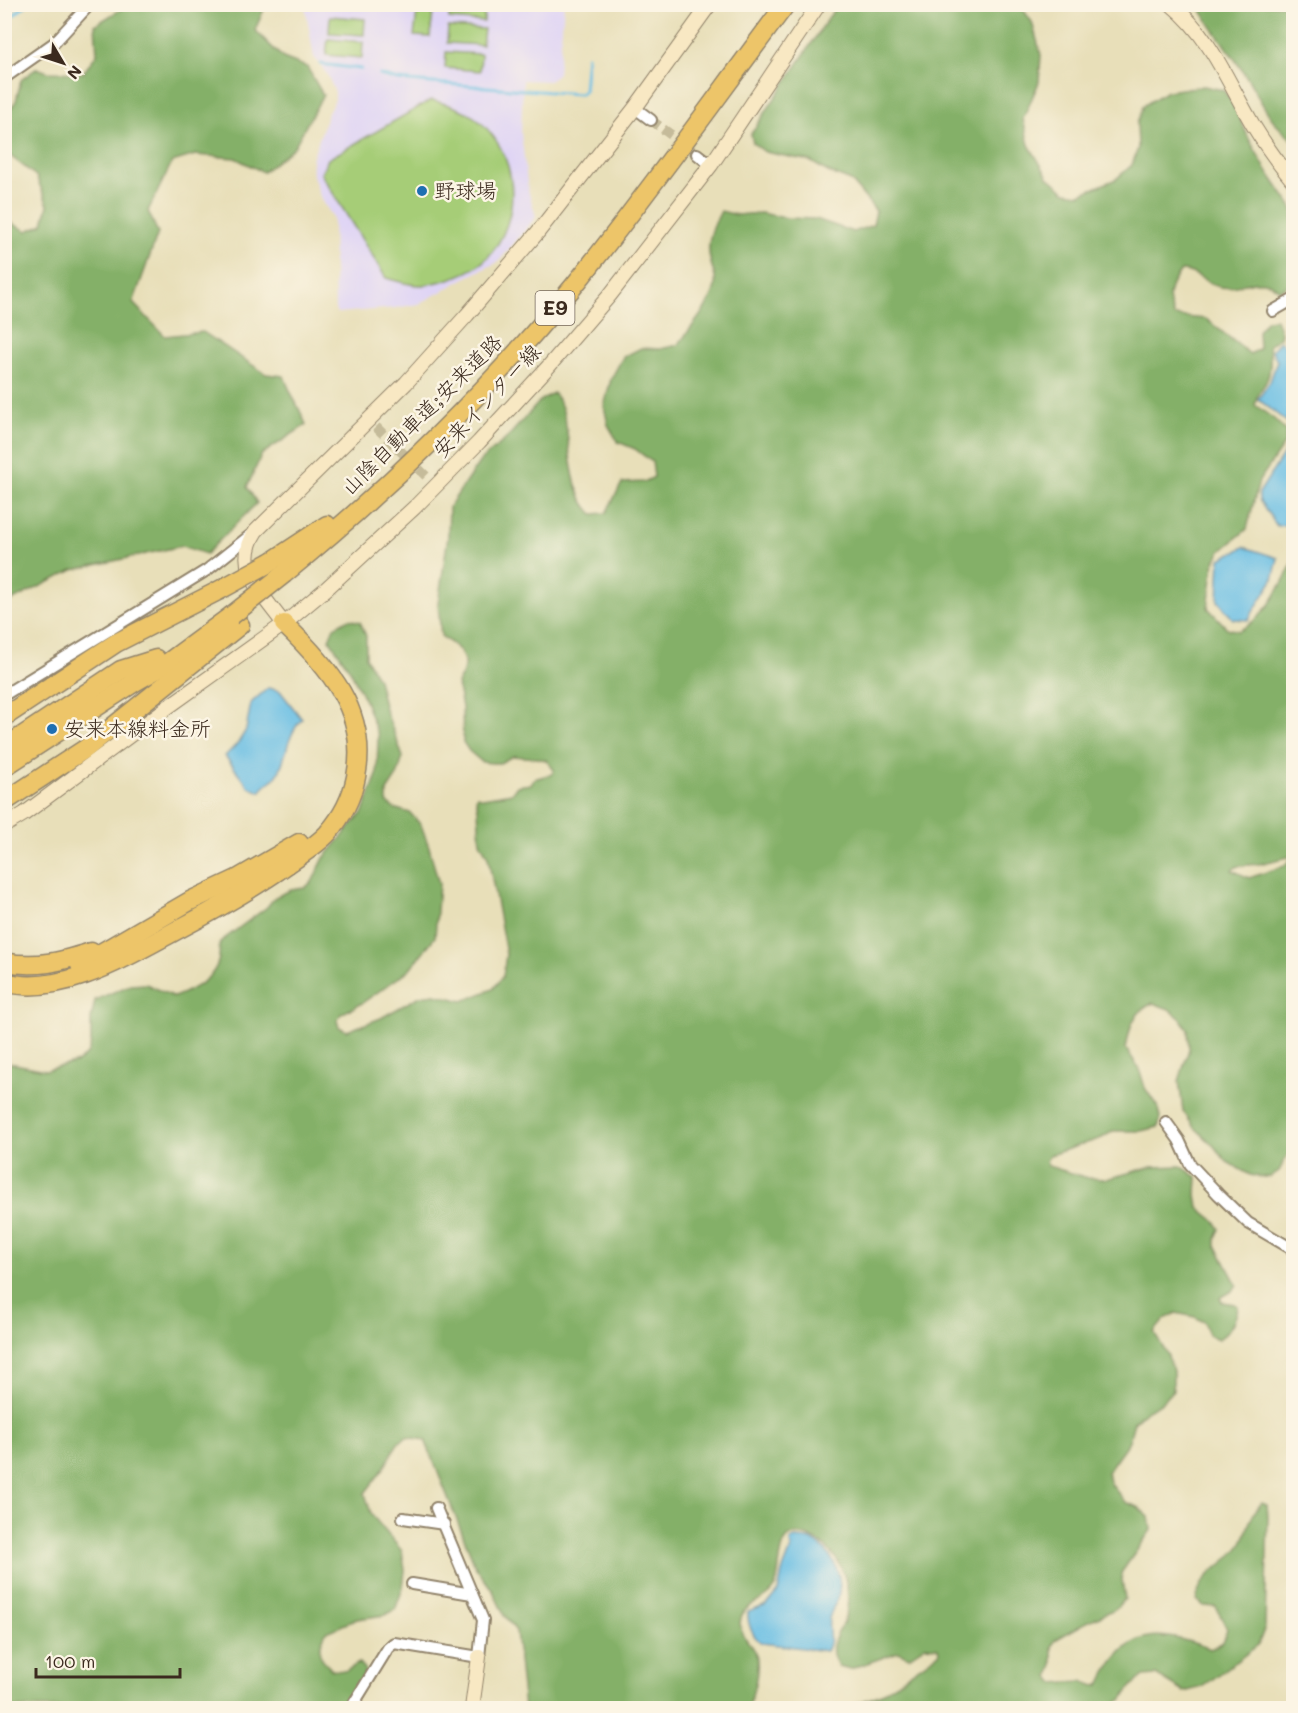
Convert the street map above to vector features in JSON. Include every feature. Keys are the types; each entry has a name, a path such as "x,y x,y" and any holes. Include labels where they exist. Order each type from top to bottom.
{"highway":[{"name":"山陰自動車道;安来道路","path":"388,479 476,388 585,263 687,130 779,4"},
{"name":"山陰自動車道;安来道路","path":"388,479 488,384 572,288 656,181 786,4"},
{"path":"4,802 85,749 388,479"},
{"path":"4,717 116,643 218,591 281,572 310,537 388,479"},
{"path":"4,767 159,663 233,618"},
{"path":"4,973 15,976 43,977 69,970 190,901 237,879 300,842 321,826 333,811 346,786 351,762 350,736 342,710 330,691 294,648 284,624"},
{"path":"4,993 50,996 84,986 159,940 245,892 302,854 327,834 341,816 354,788 359,760 358,734 351,708 334,679 284,624"},
{"path":"4,748 121,670 159,663"},
{"path":"4,756 114,684 159,663"},
{"path":"4,776 140,687 159,663"},
{"path":"4,962 43,965 65,961 94,951 146,927"},
{"path":"4,982 14,985 50,984 80,976 159,940"}],"main road":[{"path":"284,624 253,580 247,566 248,545 256,531 372,423 467,315 538,232 635,108 710,4"},
{"name":"安来インター線","path":"4,826 24,814 284,624 326,589 549,366 610,295 711,165 819,4"},
{"path":"1171,4 1197,29 1212,49 1253,125 1293,182"},
{"path":"472,1708 479,1657"}],"street":[{"path":"4,78 54,43 90,4"},
{"path":"635,108 651,120"},
{"path":"697,154 711,165"},
{"path":"1273,311 1293,299"},
{"path":"4,695 207,570 256,531"},
{"path":"1166,1122 1179,1140 1190,1164 1219,1195 1248,1223 1293,1250"},
{"path":"351,1708 388,1648 394,1643 479,1657 483,1620 436,1508"},
{"path":"403,1518 444,1524"},
{"path":"412,1584 472,1594"}],"shaded area":[{"path":"305,5 564,5 558,73 550,81 523,80 521,133 528,190 536,217 498,262 419,304 337,313 335,309 333,217 321,199 313,175 312,160 328,113 335,100 335,92 327,74 314,57"}],"green space":[{"path":"128,5 268,5 255,30 283,58 307,67 323,95 294,147 263,172 235,158 195,155 172,162 148,211 158,233 133,303 165,336 203,332 266,374 284,376 306,425 262,454 247,487 257,503 206,554 182,546 73,570 5,604 5,220 27,231 43,224 48,205 36,176 5,152 5,116 16,101 21,80 37,68 48,72 83,73 97,54 95,25"},
{"path":"418,5 434,5 430,37 414,36"},
{"path":"450,5 485,5 484,22 449,19"},
{"path":"837,5 1020,5 1032,22 1041,55 1039,82 1023,119 1029,145 1048,177 1066,192 1080,194 1116,179 1132,165 1138,148 1137,123 1143,106 1167,91 1204,86 1223,90 1233,103 1266,169 1293,209 1293,283 1280,290 1262,282 1220,287 1191,273 1181,271 1173,282 1169,298 1174,316 1206,319 1250,354 1259,349 1258,331 1267,320 1276,319 1281,332 1280,337 1269,345 1269,375 1257,396 1255,405 1286,431 1285,443 1259,481 1247,529 1220,552 1214,563 1208,608 1227,628 1239,631 1265,609 1293,562 1293,856 1238,866 1232,870 1249,878 1284,866 1293,857 1294,1101 1290,1110 1293,1145 1279,1171 1270,1177 1250,1175 1227,1162 1193,1126 1183,1111 1179,1081 1189,1049 1188,1030 1181,1019 1169,1009 1153,1003 1140,1012 1133,1022 1126,1049 1139,1068 1145,1088 1159,1109 1161,1117 1158,1127 1141,1131 1113,1131 1102,1138 1050,1155 1046,1161 1048,1166 1088,1178 1106,1179 1151,1167 1181,1166 1197,1177 1198,1207 1215,1221 1220,1229 1216,1245 1237,1285 1231,1292 1220,1298 1222,1302 1238,1306 1232,1325 1218,1339 1209,1335 1204,1322 1195,1317 1176,1313 1165,1319 1154,1332 1168,1356 1173,1371 1173,1390 1161,1403 1147,1410 1134,1422 1129,1441 1107,1472 1111,1484 1125,1502 1138,1507 1149,1517 1151,1530 1121,1573 1125,1599 1115,1609 1055,1640 1052,1647 1052,1667 1049,1677 1054,1683 1082,1681 1095,1686 1100,1685 1121,1652 1145,1638 1159,1636 1175,1638 1211,1649 1222,1642 1227,1629 1216,1607 1204,1606 1197,1600 1198,1592 1207,1578 1242,1544 1253,1514 1262,1503 1267,1505 1268,1516 1265,1627 1258,1645 1202,1687 1184,1692 1156,1675 1144,1676 1132,1686 1122,1700 1113,1704 1111,1708 844,1708 879,1695 939,1653 939,1650 937,1647 925,1646 909,1657 898,1652 851,1669 838,1666 833,1649 847,1610 848,1596 844,1576 830,1551 811,1538 799,1535 790,1537 785,1542 774,1589 766,1597 751,1605 741,1618 741,1630 757,1659 756,1678 749,1708 524,1708 516,1631 504,1615 493,1591 476,1568 425,1440 407,1437 398,1443 384,1468 365,1493 371,1514 402,1551 405,1570 403,1588 395,1610 385,1615 357,1619 326,1632 321,1644 321,1656 332,1670 346,1671 359,1663 366,1671 344,1708 5,1708 4,1062 46,1070 78,1062 88,1053 91,1043 91,1019 95,1000 130,985 146,984 174,997 194,988 215,968 219,960 220,942 267,907 275,897 291,890 304,888 312,882 324,858 363,812 377,775 378,735 350,670 329,639 334,627 349,619 360,622 366,636 366,658 378,679 384,706 403,757 397,776 387,791 387,802 393,808 410,813 421,825 439,884 435,937 408,971 362,1003 341,1014 337,1021 339,1027 347,1031 381,1018 420,996 435,994 463,1001 493,989 503,976 506,954 488,857 480,842 476,798 477,796 483,798 512,793 517,786 531,784 534,779 552,774 554,770 546,760 536,758 513,756 500,763 482,762 469,751 463,742 462,707 457,683 462,675 464,661 457,648 441,636 438,604 448,536 449,507 480,461 506,439 540,401 553,393 560,403 564,416 576,485 583,501 593,514 606,513 622,483 644,482 654,477 652,462 635,449 618,442 608,425 604,406 611,379 623,357 641,348 660,349 678,345 708,304 715,282 709,252 710,240 721,211 737,215 761,213 786,218 816,219 853,232 873,225 876,211 851,181 828,172 810,161 765,152 753,143 751,134"},
{"path":"1198,5 1293,5 1293,140 1270,116"},
{"path":"330,16 365,19 364,35 329,33"},
{"path":"448,27 484,29 482,45 447,43"},
{"path":"328,39 363,42 362,58 326,55"},
{"path":"446,52 481,54 480,71 445,68"},
{"name":"野球場","path":"431,100 464,111 489,131 500,147 508,166 512,185 511,205 507,225 499,243 480,264 448,279 414,285 386,278 321,174 328,159"}],"water":[{"path":"1280,341 1293,353 1293,427 1258,399 1270,382 1277,361 1272,350"},
{"path":"1293,439 1293,524 1277,526 1259,500 1259,493"},
{"path":"1244,547 1278,558 1273,580 1248,620 1233,619 1218,601 1220,559"},
{"path":"268,688 280,691 302,719 291,737 278,775 260,792 249,787 225,756 238,743 246,730 251,703"},
{"path":"795,1538 809,1539 819,1545 830,1557 837,1570 839,1593 829,1619 829,1643 826,1651 762,1643 755,1637 749,1625 748,1612 767,1605 778,1592 782,1572 791,1549 790,1541"}],"waterway":[{"path":"4,23 27,4"},
{"path":"380,75 398,80 580,94 584,91 587,56"},
{"path":"320,64 361,69"}],"tunnel":[{"path":"651,120 697,154"},
{"path":"376,427 427,477"}],"place":[{"name":"野球場","path":"422,191"},
{"name":"安来本線料金所","path":"52,729"}]}
